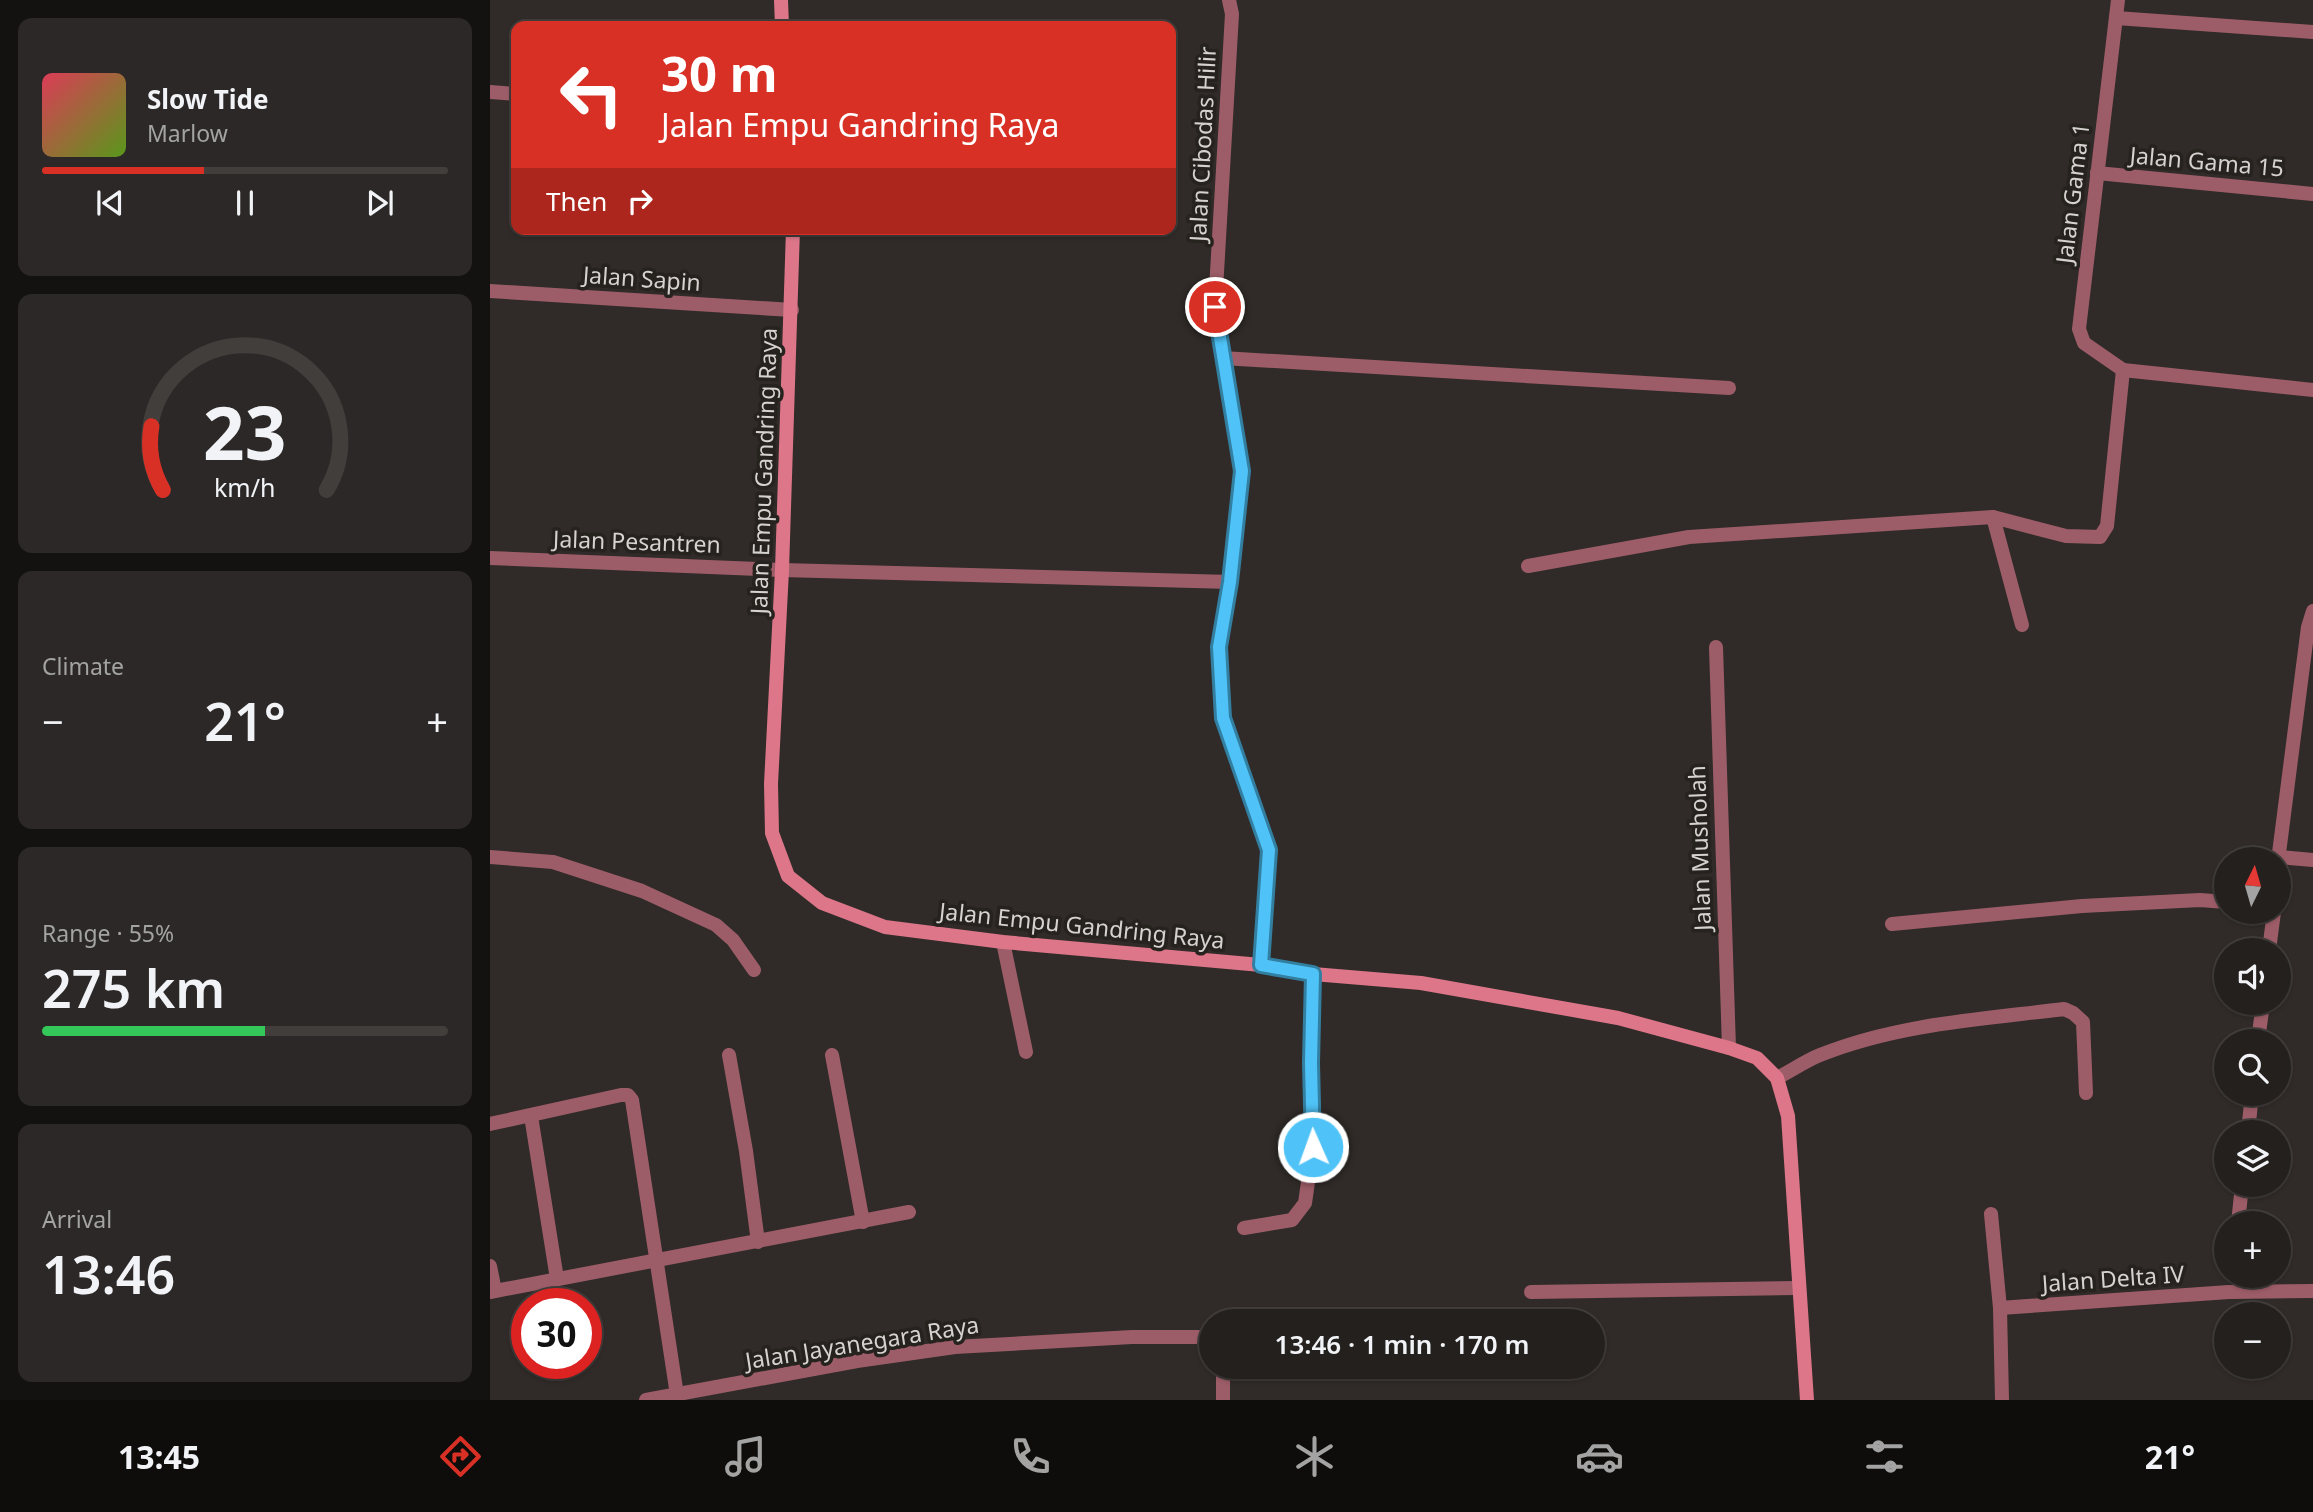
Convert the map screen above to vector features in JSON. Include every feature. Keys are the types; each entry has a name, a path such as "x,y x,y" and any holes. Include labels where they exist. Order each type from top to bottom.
{"street":[{"path":"781,0 782,21"},
{"name":"Jalan Cibodas Hilir","path":"1229,0 1232,14 1215,307 1242,471 1230,582 1219,647 1223,718 1269,850 1261,965"},
{"name":"Jalan Gama 1","path":"2118,0 2079,329 2084,343 2123,370"},
{"path":"2116,18 2313,32"},
{"path":"490,92 511,94"},
{"name":"Jalan Gama 15","path":"2097,173 2313,194"},
{"name":"Jalan Empu Gandring Raya","path":"793,235 782,570 771,796 772,833 788,876 822,903 885,927 1003,942 1261,965 1313,974 1422,983 1618,1018 1756,1058 1777,1078"},
{"name":"Jalan Sapin","path":"490,291 792,310"},
{"path":"1222,358 1729,388"},
{"path":"1528,566 1689,537 1993,517 2066,536 2099,537 2107,526 2123,370 2313,390"},
{"path":"1993,517 2022,625"},
{"name":"Jalan Pesantren","path":"490,558 782,570"},
{"path":"782,570 1230,582"},
{"path":"2281,847 2313,611"},
{"name":"Jalan Musholah","path":"1716,647 1729,1048"},
{"path":"490,857 553,862 642,891 716,925 733,940 754,970"},
{"path":"2291,859 2313,860"},
{"path":"1892,924 2082,906 2214,901"},
{"path":"1003,942 1026,1052"},
{"path":"1244,1228 1292,1220 1305,1203 1313,1147 1313,974"},
{"path":"1807,1400 1788,1116 1777,1078 1819,1055 1875,1038 1936,1025 2064,1009 2082,1022 2086,1093"},
{"path":"729,1055 746,1150 758,1242"},
{"path":"832,1055 863,1222"},
{"path":"490,1124 621,1095 628,1095 632,1100 677,1395"},
{"path":"531,1116 557,1279"},
{"path":"490,1266 493,1292 909,1212"},
{"path":"1991,1214 2000,1308 2002,1400"},
{"path":"1531,1292 1798,1288"},
{"path":"2229,1292 2230,1288"},
{"name":"Jalan Delta IV","path":"2000,1308 2229,1292 2313,1291"},
{"name":"Jalan Jayanegara Raya","path":"646,1400 857,1361 955,1347 1132,1337 1199,1336"},
{"path":"1223,1379 1223,1400"}],"route":[{"path":"1215,307 1242,471 1230,582 1219,647 1223,718 1269,850 1261,965 1313,974 1313,1147"}]}
